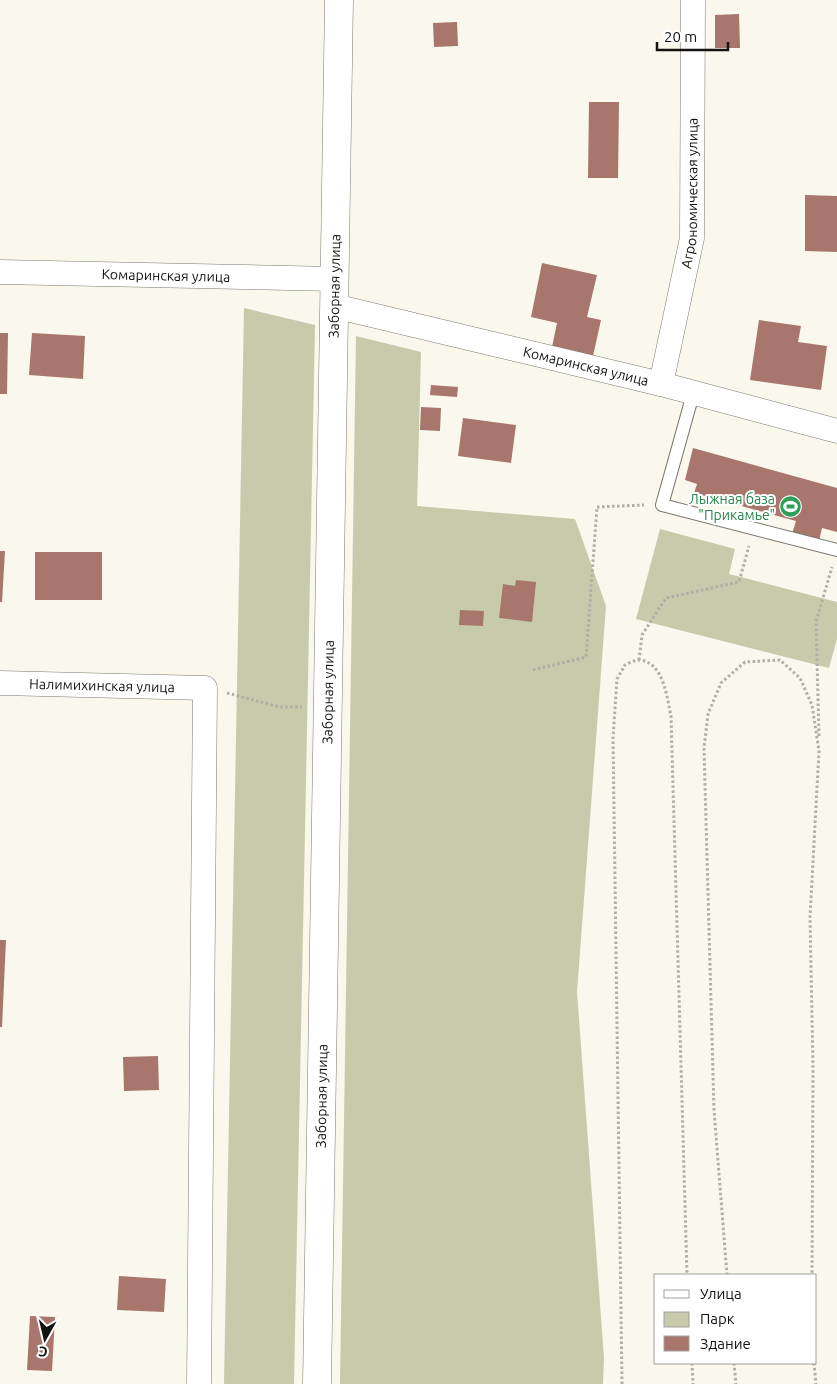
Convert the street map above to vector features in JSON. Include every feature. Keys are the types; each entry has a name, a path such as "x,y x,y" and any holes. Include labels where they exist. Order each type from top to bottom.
{"street":[{"name":"Заборная улица","path":"317,1384 340,0"},
{"name":"Агрономическая улица","path":"661,384 692,238 693,0"},
{"name":"Комаринская улица","path":"0,272 334,279"},
{"name":"Комаринская улица","path":"334,306 661,384 837,431"},
{"name":"Налимихинская улица","path":"0,683 205,688"},
{"path":"199,1384 205,688"}],"lane":[{"path":"693,394 662,505 837,550"}],"path":[{"path":"533,670 586,657 597,507 662,505"},
{"path":"639,660 642,635 666,598 740,582 754,528"},
{"path":"812,1274 813,1068 810,917 819,751 816,622 837,550"},
{"path":"622,1384 613,738 617,679 625,665 639,660 651,664 665,684 671,716 687,1274"},
{"path":"727,1274 714,1110 704,748 708,714 721,683 745,662 780,660 800,678 812,705 819,751"},
{"path":"205,688 280,707 327,707"},
{"path":"692,1364 694,1384"},
{"path":"734,1364 736,1384"},
{"path":"814,1364 816,1384"}],"green space":[{"path":"244,308 315,325 294,1384 224,1384"},
{"path":"356,336 421,352 417,506 575,519 606,606 577,992 604,1358 603,1384 340,1384"},
{"path":"660,529 735,549 729,574 837,602 837,639 829,668 636,619"}],"building":[{"path":"739,14 740,48 715,48 715,15"},
{"path":"457,22 458,46 434,47 433,23"},
{"path":"589,102 619,102 618,178 588,178"},
{"path":"805,195 837,196 837,252 805,251"},
{"path":"542,263 597,275 587,317 601,320 593,356 552,347 557,323 531,317"},
{"path":"759,320 801,326 798,342 827,346 821,390 750,380"},
{"path":"0,333 8,333 7,394 0,394"},
{"path":"32,333 85,336 83,379 29,375"},
{"path":"431,385 458,387 457,397 430,395"},
{"path":"421,407 441,408 440,431 420,430"},
{"path":"463,418 516,425 511,463 458,456"},
{"name":"Лыжная база \"Прикамье\"","path":"693,448 837,488 837,532 822,528 819,541 792,534 796,521 694,493 697,484 685,480"},
{"path":"0,551 5,551 2,602 0,602"},
{"path":"35,552 102,552 102,600 35,600"},
{"path":"516,580 536,582 532,622 499,618 503,584 515,586"},
{"path":"460,610 484,611 483,626 459,625"},
{"path":"0,940 6,940 2,1027 0,1027"},
{"path":"158,1056 159,1090 124,1091 123,1057"},
{"path":"119,1276 166,1279 164,1312 117,1310"},
{"path":"30,1316 55,1317 52,1371 27,1370"}],"place":[{"name":"Лыжная база \"Прикамье\"","path":"791,507"}]}
